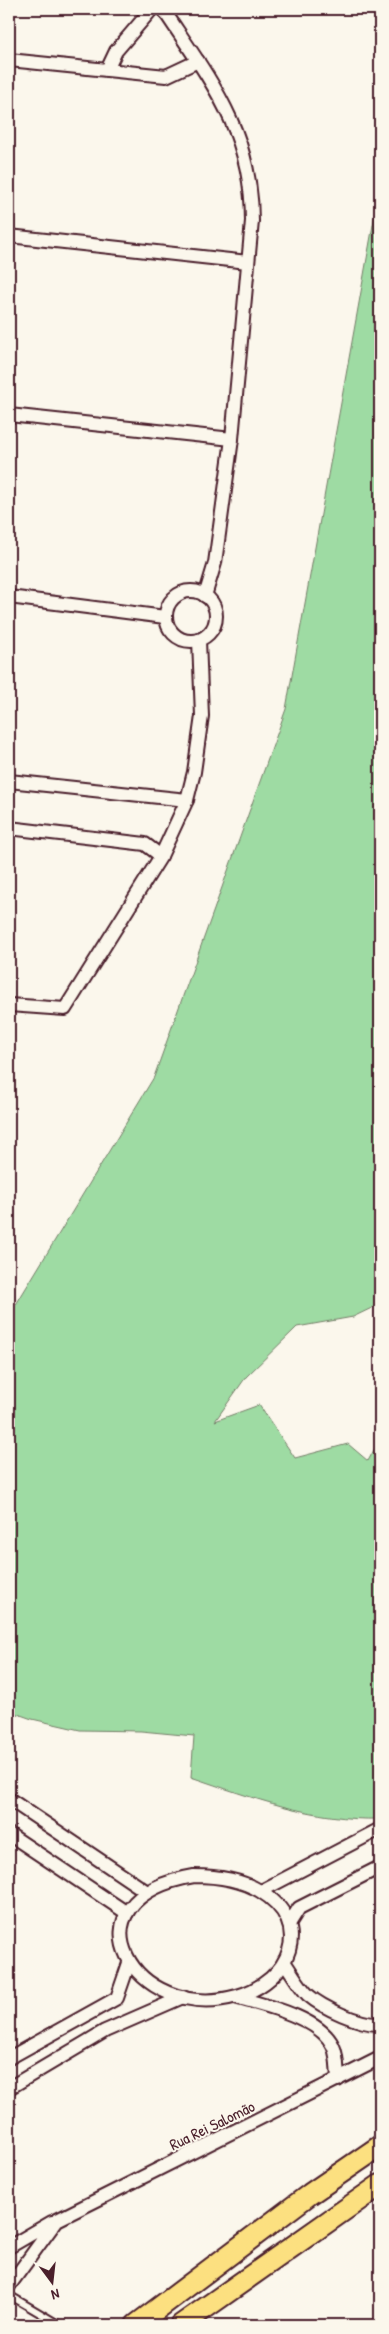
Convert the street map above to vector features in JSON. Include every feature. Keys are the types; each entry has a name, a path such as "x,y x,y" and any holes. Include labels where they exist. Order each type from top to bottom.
{"main road":[{"path":"136,2325 310,2194 380,2146"},
{"path":"181,2325 380,2185"}],"street":[{"path":"107,70 116,52 152,9"},
{"path":"163,9 221,97 244,152 252,206 232,439 217,555 205,596"},
{"path":"9,60 166,76 198,62"},
{"path":"9,236 248,262"},
{"path":"9,416 232,439"},
{"path":"190,591 205,596 215,608 215,624 211,631 199,640 183,641 176,637 166,624 165,617 170,602 176,596 190,591"},
{"path":"9,598 165,617"},
{"path":"9,1005 65,1009 162,856 187,800 194,772 202,716 199,640"},
{"path":"9,781 187,800"},
{"path":"9,828 145,844 162,856"},
{"path":"9,1799 147,1892"},
{"path":"261,1891 380,1829"},
{"path":"9,1834 127,1913"},
{"path":"289,1924 299,1908 380,1867"},
{"path":"194,1876 230,1878 261,1891 273,1901 289,1924 291,1944 285,1963 265,1984 235,1997 209,1999 183,1997 151,1984 130,1963 123,1951 122,1925 127,1913 147,1892 161,1884 194,1876"},
{"path":"9,2058 118,1998 130,1963"},
{"path":"285,1963 308,1995 350,2019 369,2024 380,2024"},
{"path":"9,2088 105,2031 183,1997"},
{"path":"235,1997 287,2013 318,2030 333,2046 337,2059 338,2080"},
{"name":"Rua Rei Salomão","path":"9,2247 57,2220 380,2058"},
{"name":"Rua Rei Salomão","path":"9,2286 57,2220"}],"lane":[{"path":"9,2295 60,2325"}],"green space":[{"path":"380,186 380,1304 353,1317 297,1327 246,1377 215,1421 259,1405 295,1458 348,1444 368,1461 380,1439 380,1819 355,1819 284,1807 191,1777 194,1736 141,1731 80,1730 32,1719 9,1711 9,1316 154,1077 286,709"}]}
